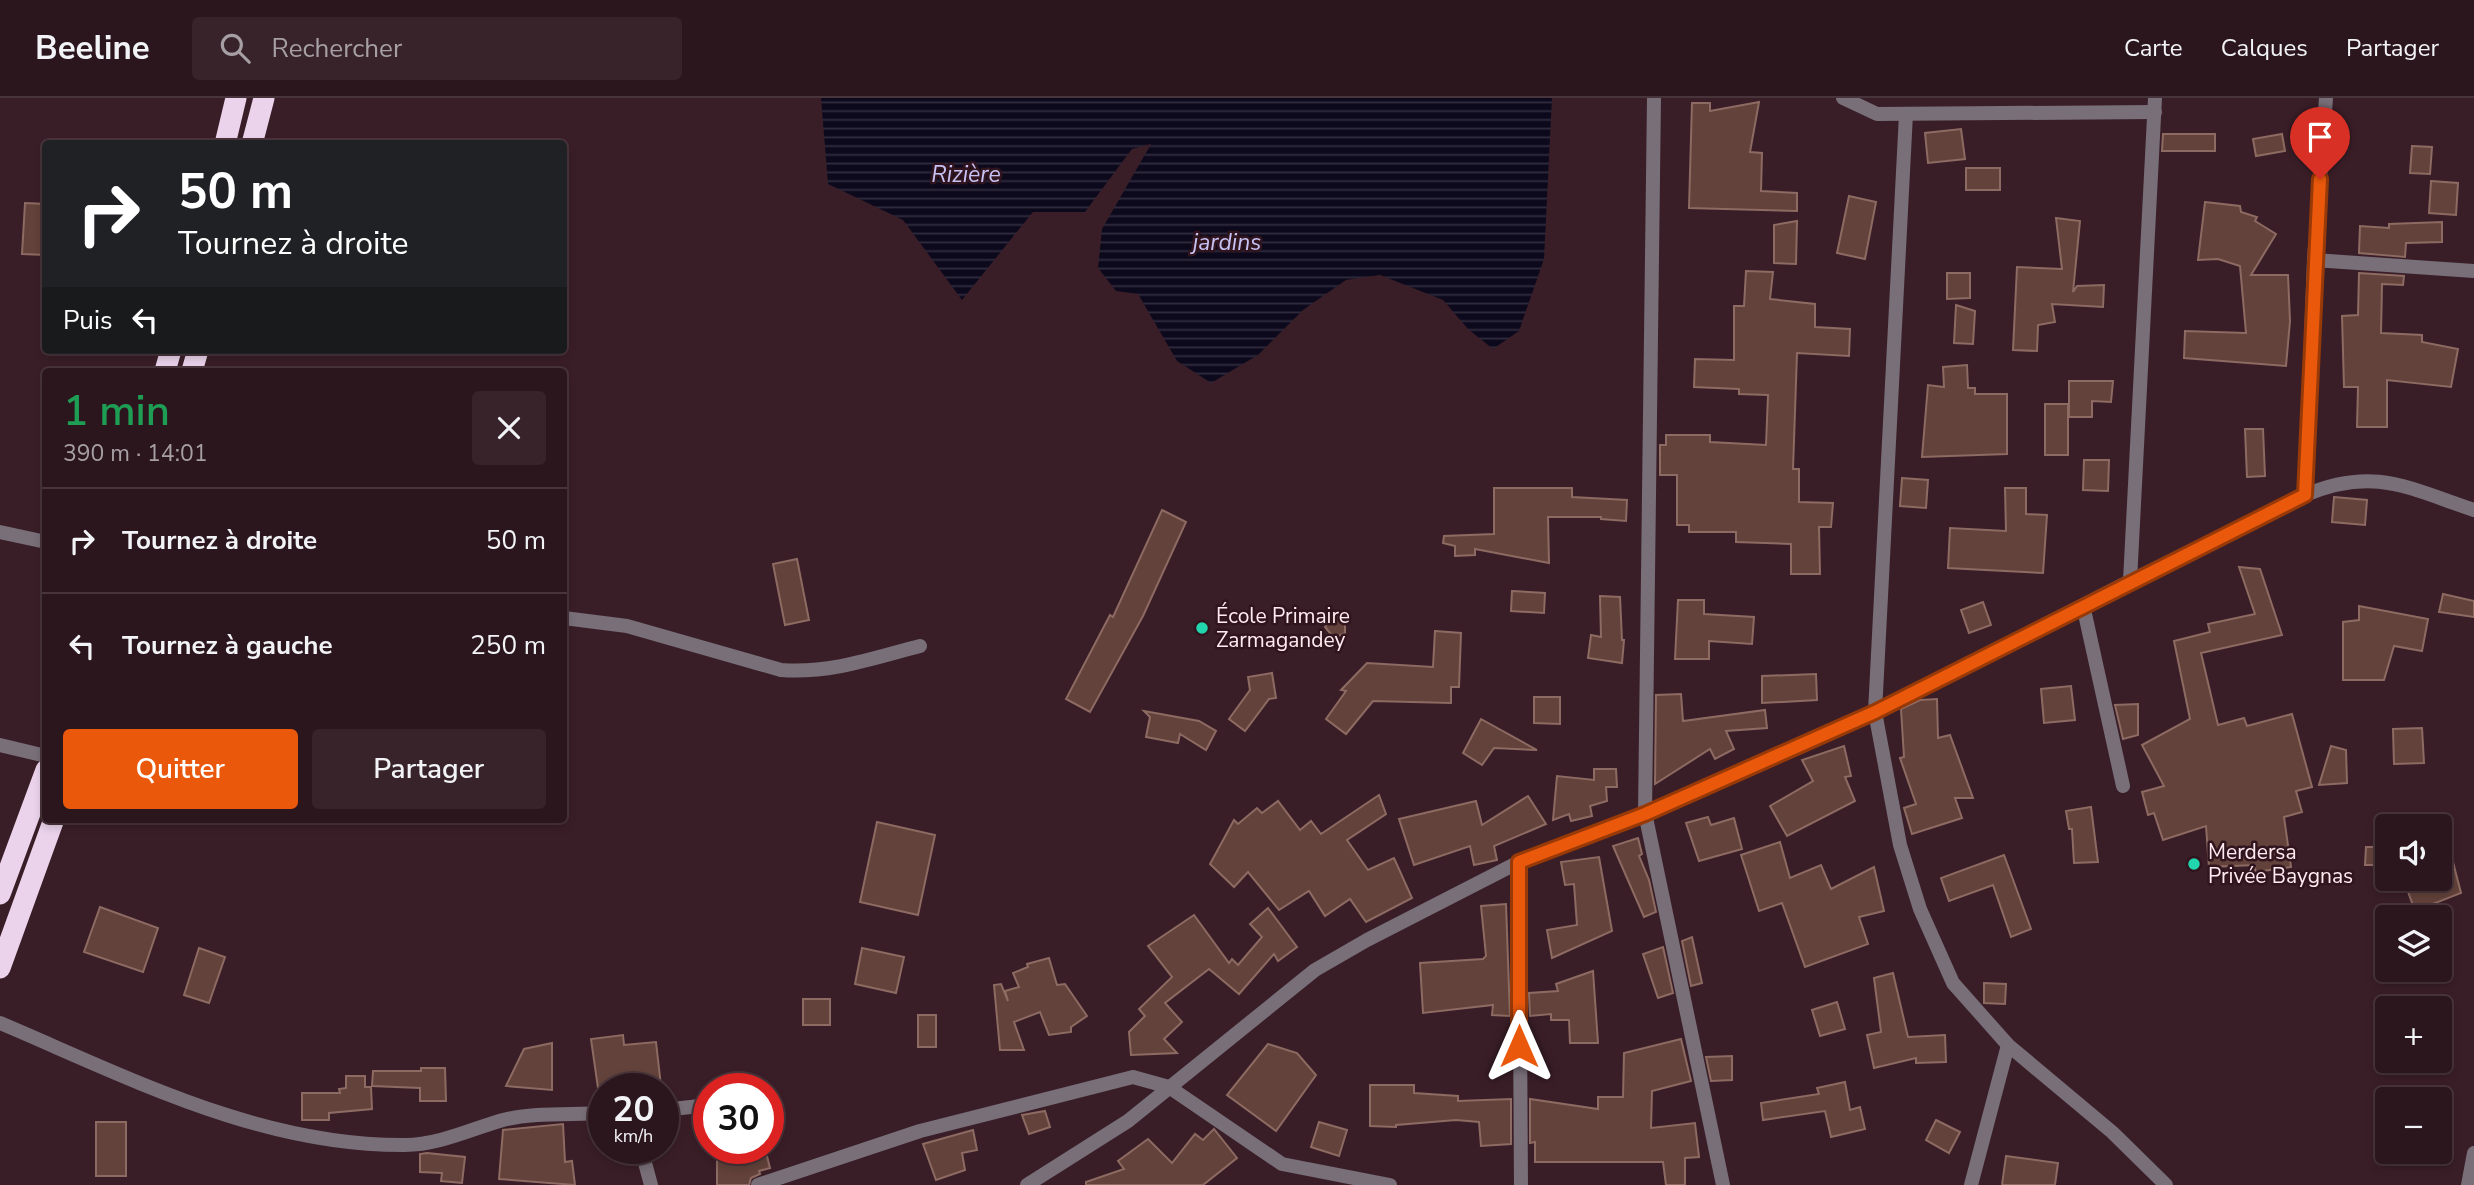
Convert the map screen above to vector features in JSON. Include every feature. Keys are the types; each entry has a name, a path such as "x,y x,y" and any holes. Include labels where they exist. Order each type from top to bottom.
{"highway":[{"path":"226,140 236,98"},
{"path":"253,140 264,98"},
{"path":"0,894 42,780"},
{"path":"0,968 53,823"}],"street":[{"path":"1654,98 1645,814 1723,1185"},
{"path":"1843,98 1877,114 2155,105 2130,581"},
{"path":"1877,98 1877,114"},
{"path":"2305,495 2314,260 2326,98"},
{"path":"1906,114 1875,712 1900,845 1920,909 1953,983 2008,1045 2112,1132 2166,1185"},
{"path":"2314,260 2474,271"},
{"path":"1027,1185 1128,1121 1315,970 1519,862 1645,814 1875,712 2305,495 2334,483 2385,480 2474,510"},
{"path":"0,532 42,541"},
{"path":"2083,605 2123,786"},
{"path":"567,618 627,626 793,671 823,671 920,646"},
{"path":"0,745 42,755"},
{"path":"1519,862 1521,1185"},
{"path":"0,1023 202,1109 316,1138 407,1145 447,1138 506,1119 588,1114"},
{"path":"1971,1185 2008,1045"},
{"path":"758,1185 920,1131 1133,1077 1169,1087 1275,1161 1390,1185"},
{"path":"2468,1185 2474,1153"},
{"path":"645,1164 651,1185"}],"water":[{"name":"jardins","path":"821,98 1552,98 1544,259 1519,331 1493,349 1468,329 1443,300 1380,275 1346,280 1303,310 1258,355 1211,383 1177,361 1138,294 1116,291 1098,268 1102,229 1151,144 1132,149 1085,212 1033,212 962,300 903,220 828,184"}],"building":[{"path":"1759,102 1750,152 1762,153 1761,191 1797,193 1797,211 1689,208 1692,103 1710,103 1710,111"},
{"path":"1961,129 1965,159 1928,163 1925,133"},
{"path":"2163,134 2215,134 2215,151 2162,151"},
{"path":"2282,134 2285,151 2256,156 2253,139"},
{"path":"2412,146 2432,147 2430,174 2410,173"},
{"path":"1966,168 2000,168 2000,190 1966,190"},
{"path":"2431,181 2458,183 2456,215 2429,213"},
{"path":"1849,196 1876,202 1865,259 1837,253"},
{"path":"2205,202 2240,206 2241,212 2257,217 2255,221 2276,234 2251,275 2288,275 2290,321 2286,366 2184,358 2185,331 2246,333 2240,266 2218,259 2198,260"},
{"path":"25,203 42,204 42,255 22,254"},
{"path":"2056,218 2080,221 2073,292 2077,286 2104,285 2103,307 2052,304 2055,322 2038,325 2037,351 2013,350 2017,267 2062,269"},
{"path":"1797,221 1796,264 1774,263 1774,225"},
{"path":"2442,222 2442,242 2406,243 2405,257 2359,253 2360,226 2389,228 2389,224"},
{"path":"1746,271 1773,272 1770,299 1815,304 1815,327 1850,329 1849,356 1797,353 1793,469 1799,469 1799,502 1833,503 1831,527 1819,527 1820,574 1791,574 1791,544 1736,542 1736,532 1689,532 1689,525 1677,525 1677,475 1660,475 1660,445 1666,445 1666,435 1710,435 1710,442 1766,445 1768,395 1739,394 1739,389 1694,387 1695,359 1734,360 1734,306 1744,306"},
{"path":"1947,273 1970,273 1970,298 1947,299"},
{"path":"2359,273 2404,276 2403,285 2382,284 2381,333 2422,335 2422,342 2458,349 2451,387 2387,380 2387,427 2357,427 2358,387 2344,387 2342,316 2358,315"},
{"path":"1956,305 1975,311 1973,344 1954,343"},
{"path":"1967,365 1968,388 1975,388 1975,394 2007,394 2007,454 1922,457 1928,385 1944,387 1943,367"},
{"path":"2069,381 2113,381 2111,402 2092,401 2092,417 2069,417"},
{"path":"2045,404 2068,404 2068,455 2045,455"},
{"path":"2245,429 2263,429 2265,476 2247,477"},
{"path":"2084,460 2109,460 2108,491 2083,490"},
{"path":"1902,478 1928,480 1926,508 1900,506"},
{"path":"1494,488 1572,488 1572,497 1627,500 1626,521 1601,517 1548,517 1549,563 1475,549 1475,555 1455,556 1455,546 1443,543 1444,536 1494,534"},
{"path":"2005,488 2026,488 2026,514 2047,515 2043,573 1948,568 1950,528 2006,531"},
{"path":"2334,497 2367,500 2365,525 2332,522"},
{"path":"1162,510 1186,522 1143,616 1090,712 1066,699 1110,615 1113,617"},
{"path":"797,559 809,620 785,625 773,564"},
{"path":"2239,567 2260,569 2282,635 2201,653 2218,725 2244,718 2247,726 2292,714 2312,787 2296,791 2302,812 2284,817 2291,867 2255,872 2255,865 2209,867 2206,826 2163,840 2154,813 2148,815 2142,792 2164,786 2142,745 2190,719 2174,641 2210,632 2208,624 2255,614"},
{"path":"1512,591 1545,593 1544,613 1511,611"},
{"path":"2443,594 2474,601 2474,617 2439,612"},
{"path":"1600,596 1620,597 1624,640 1622,663 1588,658 1591,635 1601,637"},
{"path":"1678,600 1704,600 1704,614 1754,617 1752,644 1709,641 1709,659 1675,659"},
{"path":"1983,602 1991,625 1969,633 1961,610"},
{"path":"2359,606 2428,619 2422,651 2394,646 2384,680 2343,680 2343,622 2359,620"},
{"path":"1335,614 1345,624 1345,633 1334,638 1325,627"},
{"path":"1435,631 1461,633 1459,687 1451,687 1451,703 1373,701 1346,734 1326,719 1346,691 1341,690 1367,663 1433,667"},
{"path":"1272,673 1276,698 1269,699 1245,731 1229,719 1250,690 1248,677"},
{"path":"1816,674 1817,700 1762,703 1762,676"},
{"path":"2071,686 2075,720 2044,723 2041,689"},
{"path":"1681,694 1683,721 1765,710 1767,728 1726,731 1734,749 1715,759 1710,749 1655,784 1656,695"},
{"path":"1534,697 1560,697 1560,724 1534,723"},
{"path":"1937,699 1938,738 1950,735 1973,798 1955,798 1962,818 1912,834 1904,808 1916,804 1900,758 1904,757 1901,709 1920,700"},
{"path":"2138,704 2138,735 2123,739 2115,705"},
{"path":"1144,711 1199,721 1216,731 1206,750 1180,734 1178,743 1146,737 1150,717"},
{"path":"1481,719 1537,750 1494,748 1482,765 1463,753"},
{"path":"2422,728 2424,763 2394,764 2393,729"},
{"path":"1844,746 1851,776 1845,777 1855,801 1787,836 1770,806 1813,781 1802,760"},
{"path":"2331,746 2346,750 2347,783 2319,785"},
{"path":"1594,769 1616,769 1617,787 1606,787 1607,801 1590,806 1592,816 1571,821 1569,814 1553,820 1557,776 1594,780"},
{"path":"1379,795 1386,814 1347,840 1368,870 1394,858 1412,898 1366,922 1350,899 1325,916 1309,891 1279,910 1248,872 1234,887 1210,864 1234,820 1238,824 1257,808 1262,813 1278,801 1300,830 1311,821 1321,834"},
{"path":"1528,796 1546,824 1494,846 1497,860 1474,865 1470,846 1414,865 1399,819 1476,801 1482,825"},
{"path":"2091,807 2098,862 2074,863 2072,829 2069,829 2066,811"},
{"path":"1708,817 1711,825 1734,818 1742,849 1699,861 1686,823"},
{"path":"877,822 935,835 918,915 860,902"},
{"path":"1638,838 1642,854 1639,856 1649,880 1656,912 1644,917 1613,846"},
{"path":"1780,842 1790,878 1821,865 1831,889 1874,867 1884,911 1859,917 1868,944 1805,967 1782,903 1759,911 1741,855"},
{"path":"2366,847 2375,847 2375,865 2365,865"},
{"path":"2004,855 2031,929 2011,937 1993,885 1949,901 1941,878"},
{"path":"1599,857 1612,931 1552,958 1547,930 1577,925 1574,884 1565,885 1561,862"},
{"path":"2452,858 2461,893 2430,905 2413,905 2408,891 2452,891"},
{"path":"1506,904 1510,1016 1492,1015 1493,1005 1423,1013 1420,963 1483,959 1486,956 1481,906"},
{"path":"100,907 158,928 143,972 84,952"},
{"path":"1268,908 1297,947 1278,961 1274,954 1239,994 1209,969 1165,1003 1182,1022 1164,1039 1177,1053 1131,1055 1129,1032 1145,1016 1139,1009 1172,977 1148,946 1194,915 1229,963 1232,959 1238,965 1262,937 1250,924"},
{"path":"1692,937 1702,983 1691,986 1682,941"},
{"path":"1663,947 1673,993 1658,998 1643,954"},
{"path":"199,948 225,957 209,1003 184,995"},
{"path":"862,948 904,957 896,993 855,984"},
{"path":"1049,958 1057,985 1065,984 1087,1016 1071,1027 1071,1032 1049,1035 1040,1012 1014,1022 1024,1050 1000,1050 994,985 1001,984 1008,1001 1005,991 1019,987 1013,973 1028,967 1027,964"},
{"path":"1593,971 1598,1043 1570,1043 1569,1020 1551,1020 1551,1014 1530,1016 1529,993 1558,991 1556,984"},
{"path":"1893,973 1908,1037 1945,1035 1946,1062 1916,1063 1916,1058 1874,1068 1867,1035 1881,1032 1874,978"},
{"path":"1984,983 2006,984 2005,1004 1984,1003"},
{"path":"803,999 830,999 830,1025 803,1025"},
{"path":"1837,1002 1845,1029 1820,1036 1812,1010"},
{"path":"918,1015 936,1015 936,1047 918,1047"},
{"path":"623,1035 624,1045 656,1042 660,1073 596,1073 591,1039"},
{"path":"1681,1039 1691,1081 1652,1091 1651,1128 1695,1123 1699,1157 1685,1158 1685,1185 1666,1185 1663,1162 1535,1162 1535,1142 1530,1143 1530,1099 1598,1109 1598,1097 1623,1097 1624,1053"},
{"path":"552,1043 552,1090 506,1086 524,1049"},
{"path":"1268,1044 1297,1053 1316,1075 1276,1131 1227,1095"},
{"path":"1732,1056 1732,1080 1711,1081 1706,1057"},
{"path":"421,1068 445,1068 446,1101 420,1101 420,1088 372,1086 373,1071 421,1071"},
{"path":"346,1076 365,1076 365,1087 371,1087 372,1109 329,1113 329,1120 302,1120 302,1093 340,1093 339,1089 346,1088"},
{"path":"1845,1082 1850,1110 1860,1107 1865,1129 1831,1137 1825,1111 1763,1120 1761,1103 1819,1094 1817,1088"},
{"path":"1370,1085 1414,1085 1414,1093 1458,1096 1458,1101 1511,1099 1511,1144 1481,1146 1479,1122 1456,1120 1396,1127 1370,1126"},
{"path":"1045,1111 1050,1127 1029,1134 1022,1115"},
{"path":"1936,1120 1960,1132 1949,1153 1926,1140"},
{"path":"96,1122 126,1122 126,1176 96,1176"},
{"path":"1319,1122 1347,1130 1339,1156 1311,1147"},
{"path":"563,1124 565,1162 572,1161 575,1185 499,1179 503,1130"},
{"path":"1214,1129 1237,1158 1203,1185 1086,1185 1086,1182 1124,1169 1118,1161 1148,1139 1172,1163 1195,1134 1203,1140"},
{"path":"973,1130 977,1150 962,1153 965,1170 936,1180 923,1144"},
{"path":"420,1154 465,1157 462,1183 441,1181 442,1173 420,1172"},
{"path":"2006,1156 2058,1163 2055,1185 2002,1185"},
{"path":"717,1164 769,1164 770,1168 759,1171 760,1174 751,1178 749,1185 717,1185"}],"place":[{"name":"École Primaire Zarmagandey","path":"1202,628"},
{"name":"Merdersa Privée Baygnas","path":"2194,864"}],"route":[{"path":"1519,1046 1519,862 1645,814 1875,712 2305,495 2314,260 2320,179"}],"water label":[{"name":"Rizière","path":"966,174"}]}
